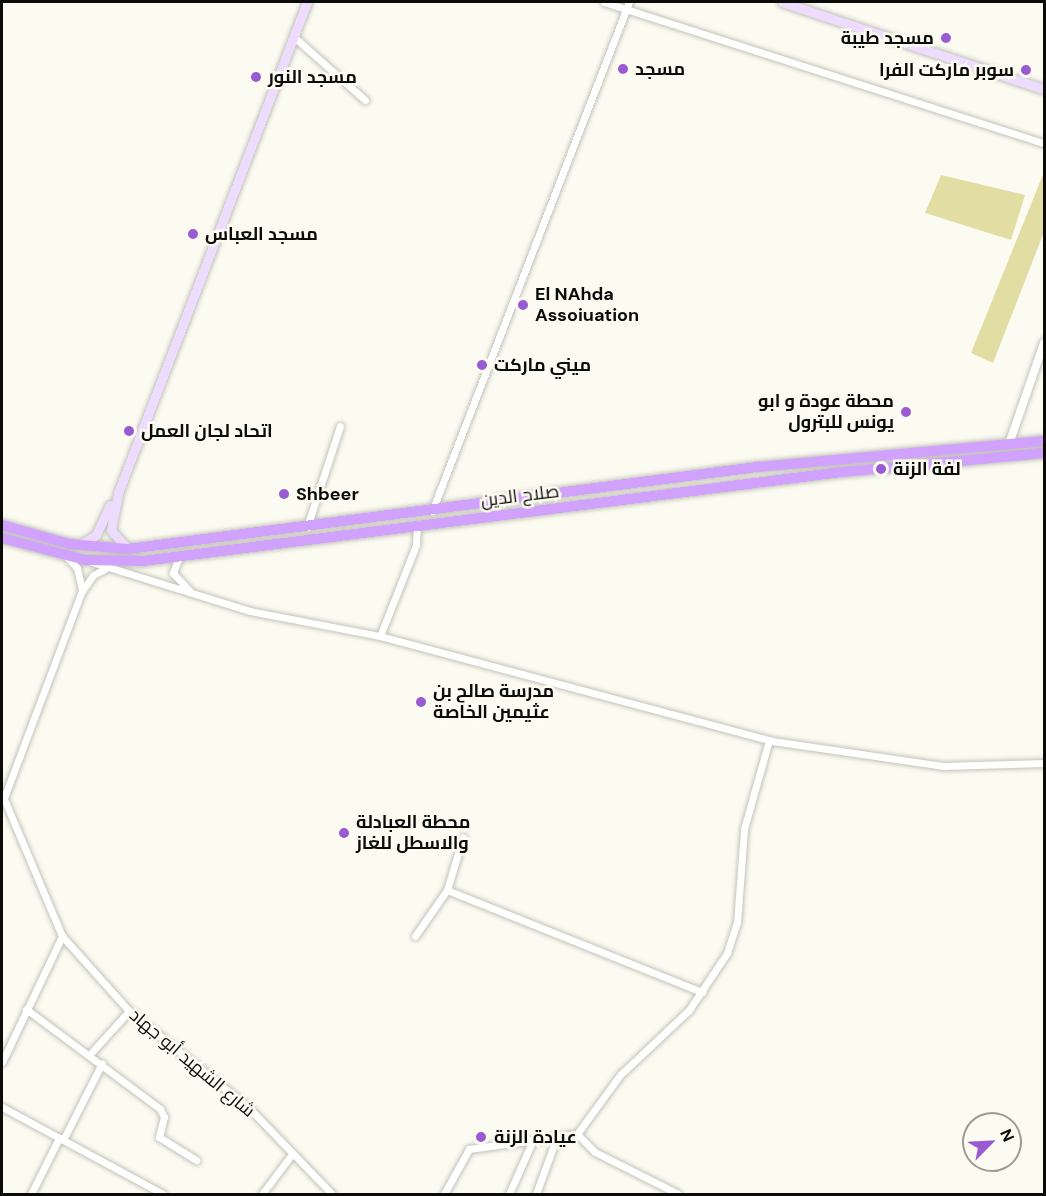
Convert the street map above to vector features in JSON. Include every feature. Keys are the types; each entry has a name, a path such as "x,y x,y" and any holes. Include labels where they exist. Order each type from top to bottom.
{"highway":[{"name":"صلاح الدين","path":"2,525 77,546 128,549 432,512 807,462 1044,441"},
{"name":"صلاح الدين","path":"2,538 85,560 179,557 807,477 1044,453"},
{"path":"807,462 811,466 807,477"},
{"path":"608,487 601,493 608,501"}],"main road":[{"path":"77,546 96,535 118,493 307,2"},
{"path":"782,2 1044,89"},
{"path":"118,493 111,530 128,549"}],"street":[{"path":"604,2 627,5 1044,143"},
{"path":"432,512 627,5"},
{"path":"294,37 365,100"},
{"path":"1009,444 1044,343"},
{"path":"307,527 340,426"},
{"path":"380,636 416,545 417,526"},
{"path":"67,556 80,573 82,591"},
{"path":"179,557 175,578 198,597"},
{"path":"85,560 198,597 380,636 769,740 944,766 1044,763"},
{"path":"3,796 82,591 93,575 108,569"},
{"path":"444,1194 469,1149 556,1139 577,1134 620,1075 676,1025 702,992 727,953 737,923 744,829 769,740"},
{"path":"1035,764 1044,771"},
{"name":"شارع الشهيد أبو جهاد","path":"3,796 62,936 129,1011 249,1108 332,1194"},
{"path":"415,936 447,891 462,837"},
{"path":"447,891 702,992"},
{"path":"2,1062 62,936"},
{"path":"26,1009 90,1054 160,1109 164,1118 159,1137 196,1160"},
{"path":"90,1054 129,1011"},
{"path":"31,1194 102,1063"},
{"path":"2,1107 163,1194"},
{"path":"577,1134 595,1152 678,1194"},
{"path":"536,1194 556,1139"},
{"path":"509,1194 532,1142"},
{"path":"262,1194 292,1154"}],"shaded area":[{"path":"1044,172 1044,232 993,363 971,353"},
{"path":"941,175 1025,195 1011,240 925,213"}],"place":[{"name":"مسجد طيبة","path":"946,38"},
{"name":"مسجد","path":"623,69"},
{"name":"سوبر ماركت الفرا","path":"1026,70"},
{"name":"مسجد النور","path":"256,77"},
{"name":"مسجد العباس","path":"193,234"},
{"name":"El NAhda Assoiuation","path":"523,305"},
{"name":"ميني ماركت","path":"482,365"},
{"name":"محطة عودة و ابو يونس للبترول","path":"906,412"},
{"name":"اتحاد لجان العمل","path":"129,431"},
{"name":"لفة الزنة","path":"881,469"},
{"name":"Shbeer","path":"284,494"},
{"name":"مدرسة صالح بن عثيمين الخاصة","path":"421,702"},
{"name":"محطة العبادلة والاسطل للغاز","path":"344,833"},
{"name":"عيادة الزنة","path":"481,1137"}]}
